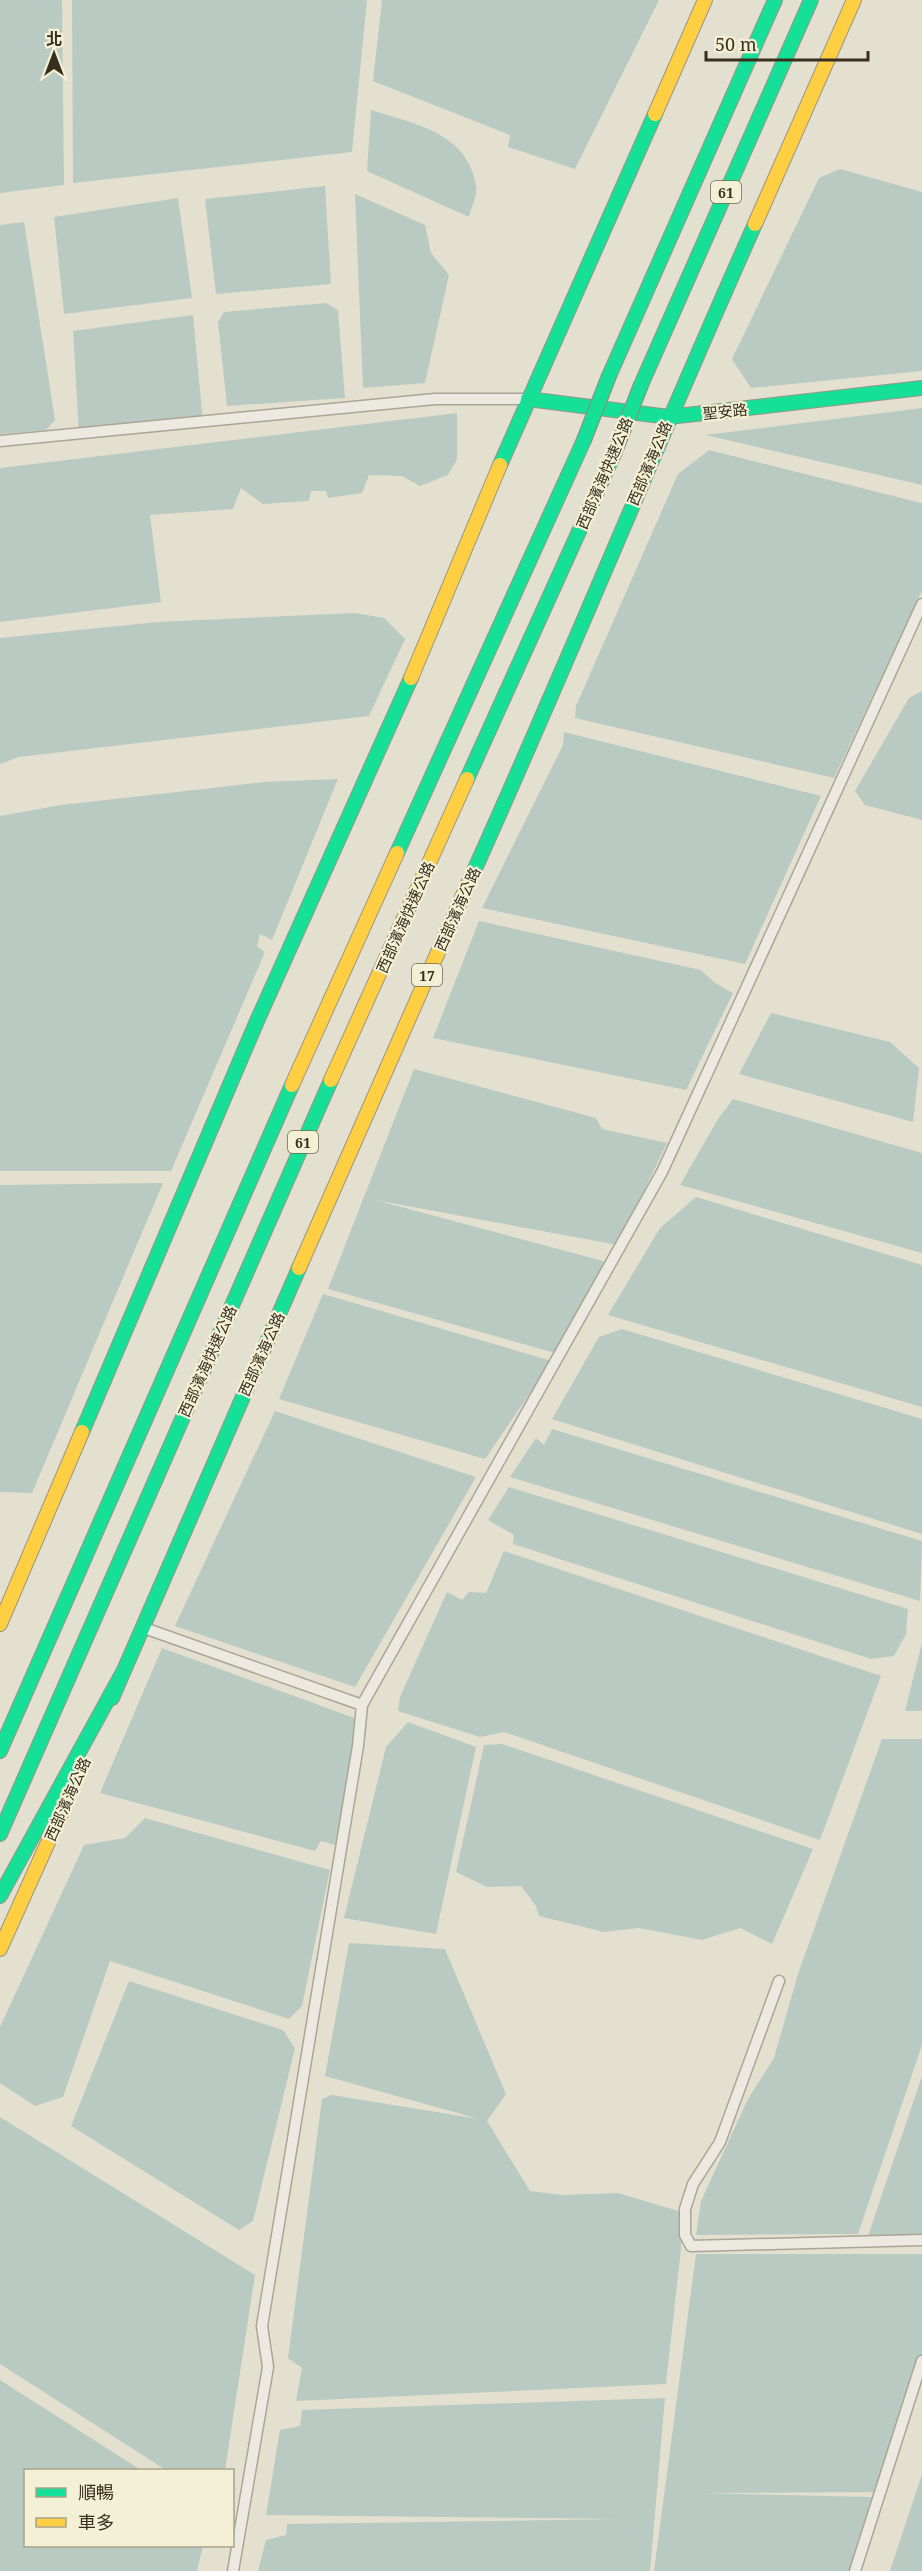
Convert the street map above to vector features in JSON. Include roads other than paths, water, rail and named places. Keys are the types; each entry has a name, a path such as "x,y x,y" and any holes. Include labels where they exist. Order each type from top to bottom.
{"main road":[{"path":"0,1624 257,1021 396,715 528,399 705,0"},
{"name":"61","path":"0,1750 277,1119 584,440 609,376 775,0"},
{"name":"西部濱海快速公路","path":"0,1834 307,1132 614,454 640,384 811,0"},
{"name":"西部濱海公路","path":"0,1949 392,1053 537,732 669,417 854,0"},
{"name":"聖安路","path":"528,399 669,417 922,388"},
{"path":"0,1896 123,1672"}],"lane":[{"path":"0,441 435,399 528,399"},
{"path":"233,2571 268,2367 262,2326 358,1746 362,1705 662,1172 922,604"},
{"path":"141,1627 362,1705"},
{"path":"779,1982 720,2142 693,2184 685,2209 685,2235 691,2246 922,2240"},
{"path":"855,2571 922,2361"}]}
